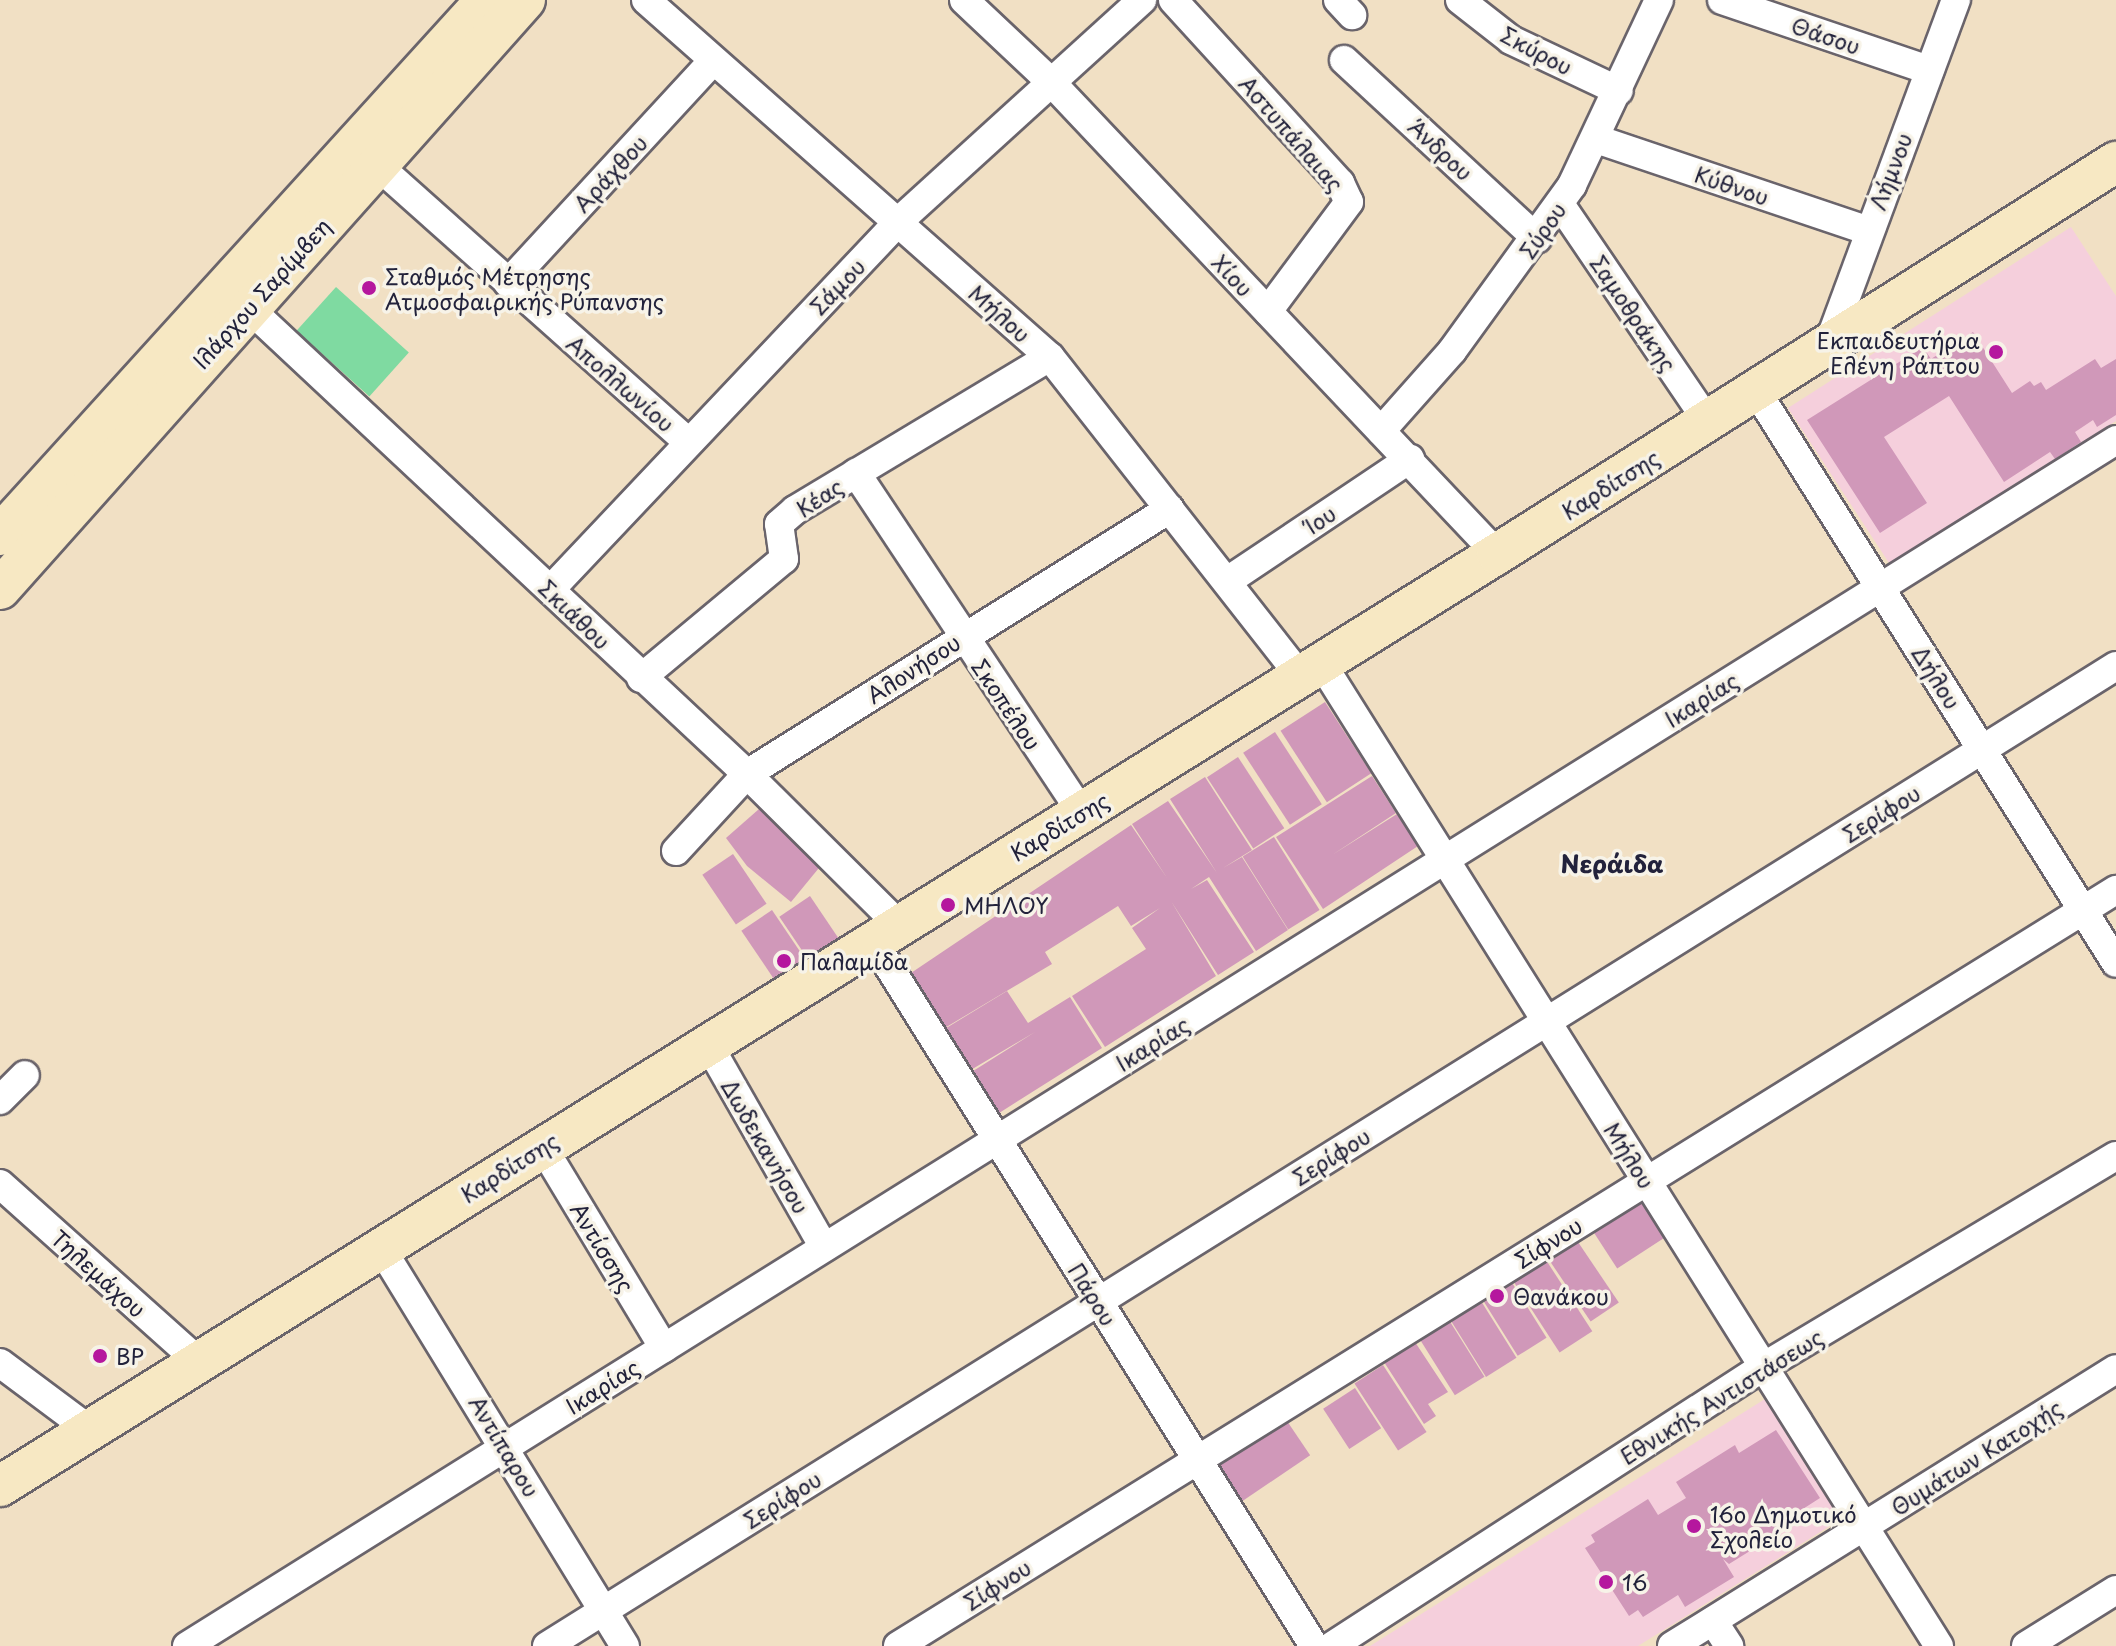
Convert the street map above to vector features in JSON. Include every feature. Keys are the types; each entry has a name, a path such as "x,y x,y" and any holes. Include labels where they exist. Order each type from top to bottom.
{"main road":[{"name":"Ιλάρχου Σαρίμβεη","path":"0,589 236,297 486,0"},
{"name":"Ιλάρχου Σαρίμβεη","path":"0,535 236,297 376,164 525,0"},
{"name":"Καρδίτσης","path":"0,1486 1757,392 1829,343 2116,162"}],"street":[{"name":"Μήλου","path":"646,0 712,62 1050,357 1229,580 1311,670 1445,860 1939,1646"},
{"name":"Χίου","path":"964,0 1051,82 1497,554"},
{"name":"Σάμου","path":"551,589 898,222 1142,0"},
{"name":"Αστυπάλαιας","path":"1173,0 1340,183 1349,202 1268,311"},
{"name":"Σκύρου","path":"1460,0 1511,40 1619,91"},
{"name":"Σύρου","path":"1381,431 1452,351 1560,204 1596,139 1659,0"},
{"name":"Θάσου","path":"1722,0 1929,70"},
{"name":"Λήμνου","path":"1829,343 1867,230 1956,0"},
{"name":"Άνδρου","path":"1344,60 1537,239"},
{"name":"Αράχθου","path":"508,283 712,62"},
{"name":"Κύθνου","path":"1596,139 1867,230"},
{"name":"Απολλωνίου","path":"376,164 688,442"},
{"name":"Σαμοθράκης","path":"1560,204 1708,422"},
{"name":"Σκιάθου","path":"236,297 747,774 886,932"},
{"name":"Κέας","path":"641,678 784,559 779,524 856,473 1050,357"},
{"name":"Δήλου","path":"1757,392 2116,963"},
{"name":"Ικαρίας","path":"187,1646 2116,440"},
{"name":"Ίου","path":"1229,580 1410,459"},
{"name":"Σκοπέλου","path":"856,473 962,637 1082,813"},
{"name":"Αλονήσου","path":"676,851 747,774 1170,509"},
{"name":"Σερίφου","path":"547,1646 2116,666"},
{"name":"Σίφνου","path":"898,1646 2116,890"},
{"name":"Πάρου","path":"886,932 996,1140 1314,1646"},
{"name":"Δωδεκανήσου","path":"708,1044 824,1247"},
{"path":"0,1100 25,1075"},
{"name":"Αντίσσης","path":"542,1146 664,1348"},
{"name":"Εθνικής Αντιστάσεως","path":"1332,1646 1763,1367 2116,1156"},
{"name":"Τηλεμάχου","path":"0,1184 199,1362"},
{"name":"Αντίπαρου","path":"381,1248 507,1446 625,1646"},
{"path":"0,1363 90,1430"},
{"name":"Θυμάτων Κατοχής","path":"1672,1646 2116,1369"},
{"path":"2026,1646 2116,1590"},
{"path":"1713,1621 1729,1646"}],"shaded area":[{"name":"Εκπαιδευτήρια Ελένη Ράπτου","path":"2071,227 2116,296 2116,421 1891,566 1788,408"},
{"name":"16","path":"1765,1399 1841,1519 1638,1646 1370,1646"}],"green space":[{"path":"336,287 409,353 369,396 297,331"}],"building":[{"path":"1973,332 2012,393 2030,381 2034,386 2041,382 2046,390 2095,359 2101,368 2116,359 2116,415 2097,427 2093,420 2075,432 2081,442 2055,459 2050,452 2004,482 1949,396 1884,437 1927,503 1880,533 1807,420 1923,347 1931,359"},
{"path":"1325,702 1371,773 1327,802 1281,731"},
{"path":"1275,732 1322,804 1290,825 1243,753"},
{"path":"1238,757 1284,828 1253,848 1207,777"},
{"path":"1372,776 1396,813 1332,855 1397,814 1418,846 1323,909 1276,837"},
{"path":"1205,777 1252,850 1223,868 1242,857 1288,930 1256,951 1209,877 1191,889 1207,880 1254,952 1218,975 1171,901 1216,976 1105,1047 1072,996 1146,949 1132,928 1160,908 1131,926 1118,906 1045,952 1052,964 943,1029 908,975 1131,825 1167,878 1132,824 1168,801 1217,873 1170,799"},
{"path":"759,809 823,863 791,902 747,866 726,838"},
{"path":"1274,837 1320,910 1288,930 1243,857"},
{"path":"733,854 767,904 736,924 702,875"},
{"path":"810,896 844,946 813,966 779,917"},
{"path":"772,910 806,960 775,980 741,931"},
{"path":"1007,991 1028,1023 1070,997 1102,1048 996,1115 970,1073 1035,1032 969,1071 943,1030"},
{"path":"1643,1198 1668,1236 1617,1268 1593,1231"},
{"path":"1578,1242 1619,1303 1591,1322 1550,1261"},
{"path":"1546,1260 1592,1331 1560,1353 1513,1281"},
{"path":"1511,1281 1547,1338 1518,1356 1482,1299"},
{"path":"1481,1301 1517,1358 1486,1377 1450,1320"},
{"path":"1449,1320 1485,1377 1455,1395 1419,1339"},
{"path":"1415,1342 1448,1392 1428,1404 1436,1416 1424,1424 1384,1362"},
{"path":"1383,1365 1427,1432 1398,1451 1354,1384"},
{"path":"1355,1388 1381,1428 1349,1449 1323,1409"},
{"path":"1285,1418 1310,1455 1242,1501 1217,1464"},
{"name":"16o Δημοτικό Σχολείο","path":"1776,1430 1820,1498 1781,1523 1785,1529 1729,1564 1723,1559 1734,1577 1685,1607 1678,1595 1643,1617 1638,1610 1629,1616 1585,1548 1595,1542 1591,1535 1648,1499 1658,1515 1686,1498 1676,1482 1735,1445 1739,1453"}],"place":[{"name":"Σταθμός Μέτρησης Ατμοσφαιρικής Ρύπανσης","path":"369,288"},
{"name":"Εκπαιδευτήρια Ελένη Ράπτου","path":"1996,352"},
{"name":"ΜΗΛΟΥ","path":"948,905"},
{"name":"Παλαμίδα","path":"784,961"},
{"name":"Θανάκου","path":"1497,1296"},
{"name":"BP","path":"100,1356"},
{"name":"16o Δημοτικό Σχολείο","path":"1694,1526"},
{"name":"16","path":"1606,1582"}],"district":[{"name":"Νεράιδα","path":"1612,864"}]}
